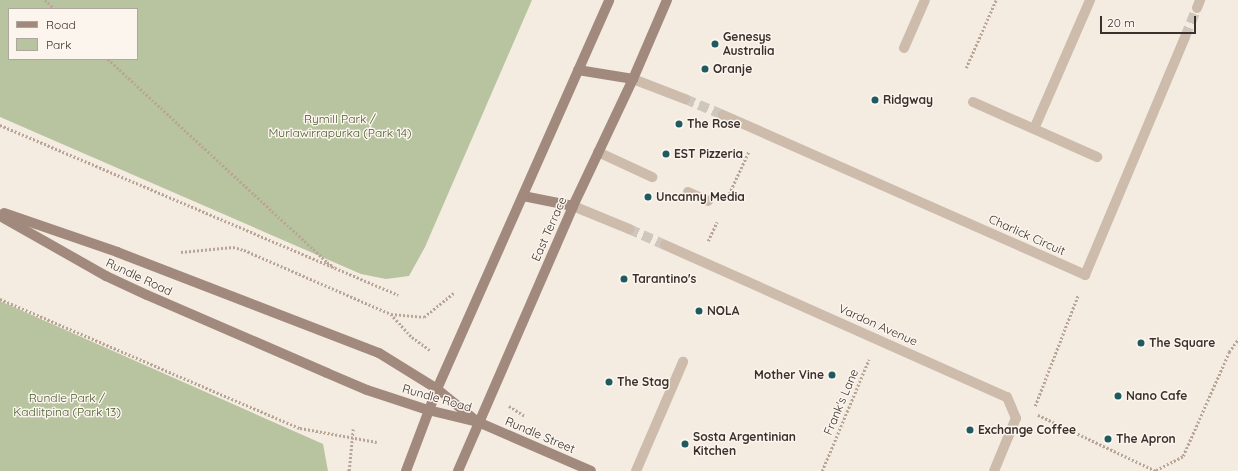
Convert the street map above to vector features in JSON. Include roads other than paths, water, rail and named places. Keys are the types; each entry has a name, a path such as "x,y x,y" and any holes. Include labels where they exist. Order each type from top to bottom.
{"main road":[{"path":"406,471 437,389 609,0"},
{"name":"East Terrace","path":"458,471 573,206 633,79 667,0"},
{"path":"578,70 633,79"},
{"path":"522,196 573,206"},
{"name":"Rundle Road","path":"0,212 117,252 379,353 437,389 478,422"},
{"name":"Rundle Road","path":"0,216 79,261 147,295 367,390 428,410 478,422"},
{"name":"Rundle Street","path":"478,422 591,471"}],"street":[{"path":"904,48 925,0"},
{"path":"1034,129 1090,0"},
{"name":"Charlick Circuit","path":"722,115 1085,275 1185,37"},
{"path":"633,79 685,99"},
{"path":"973,102 1097,157"},
{"path":"598,152 652,177"},
{"path":"688,192 708,201"},
{"path":"573,206 629,229"},
{"name":"Vardon Avenue","path":"664,245 1007,396 1016,418 994,471"},
{"path":"636,471 683,362"}],"tunnel":[{"path":"1185,37 1197,8"},
{"path":"685,99 723,115"},
{"path":"629,229 665,245"}],"place":[{"name":"Genesys Australia","path":"715,44"},
{"name":"Oranje","path":"705,69"},
{"name":"Ridgway","path":"875,100"},
{"name":"The Rose","path":"679,124"},
{"name":"EST Pizzeria","path":"666,154"},
{"name":"Uncanny Media","path":"648,197"},
{"name":"Tarantino's","path":"624,279"},
{"name":"NOLA","path":"699,311"},
{"name":"The Square","path":"1141,343"},
{"name":"Mother Vine","path":"832,375"},
{"name":"The Stag","path":"609,382"},
{"name":"Nano Cafe","path":"1118,396"},
{"name":"Exchange Coffee","path":"970,430"},
{"name":"The Apron","path":"1108,439"},
{"name":"Sosta Argentinian Kitchen","path":"685,444"}],"park label":[{"name":"Rymill Park / Murlawirrapurka (Park 14)","path":"340,126"},
{"name":"Rundle Park / Kadlitpina (Park 13)","path":"67,405"}]}
